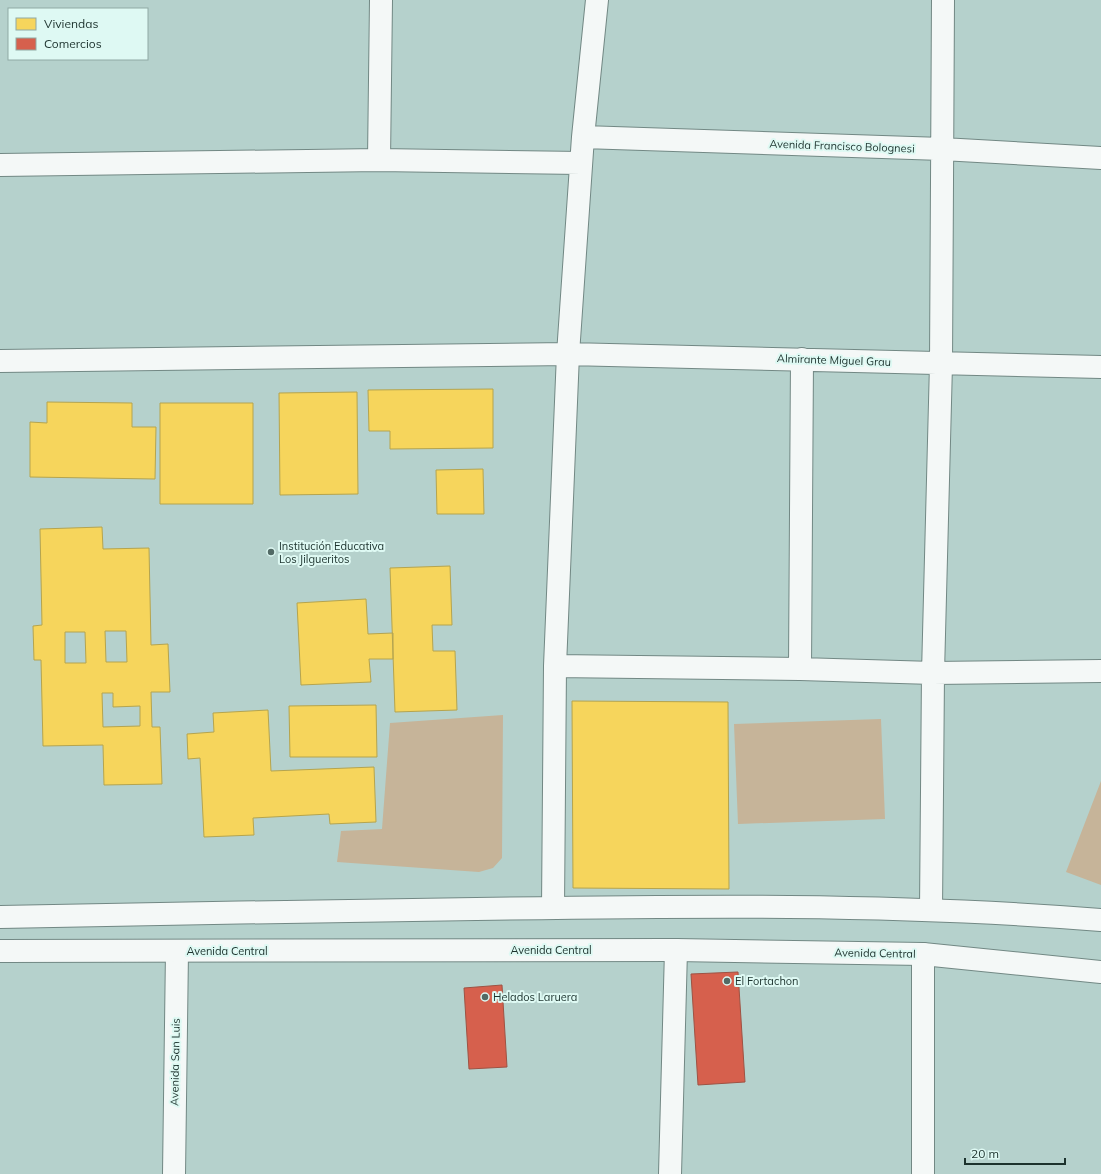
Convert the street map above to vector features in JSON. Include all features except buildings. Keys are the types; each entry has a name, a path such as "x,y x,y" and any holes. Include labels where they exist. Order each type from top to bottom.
{"street":[{"path":"379,160 382,0"},
{"path":"553,908 555,666 568,354 583,137 597,0"},
{"path":"931,910 933,673 941,364 943,0"},
{"name":"Avenida Francisco Bolognesi","path":"583,137 942,149 1101,158"},
{"path":"0,165 379,160 581,164"},
{"name":"Almirante Miguel Grau","path":"0,361 568,354 1101,367"},
{"path":"800,668 802,359"},
{"path":"555,666 800,668 933,673 1101,671"},
{"path":"0,916 729,907 931,910 1101,920"},
{"name":"Avenida San Luis","path":"174,1174 177,950"},
{"path":"670,1174 676,950"},
{"name":"Avenida Central","path":"0,951 676,950 923,954 1101,972"},
{"path":"923,954 923,1174"}],"shaded area":[{"path":"503,715 502,858 493,868 479,872 337,862 341,831 382,829 390,723"},
{"path":"881,719 885,819 738,824 734,724"},
{"path":"1101,781 1101,885 1066,872"}],"place":[{"name":"Institución Educativa Los Jilgueritos","path":"271,552"},
{"name":"El Fortachon","path":"727,981"},
{"name":"Helados Laruera","path":"485,997"}]}
